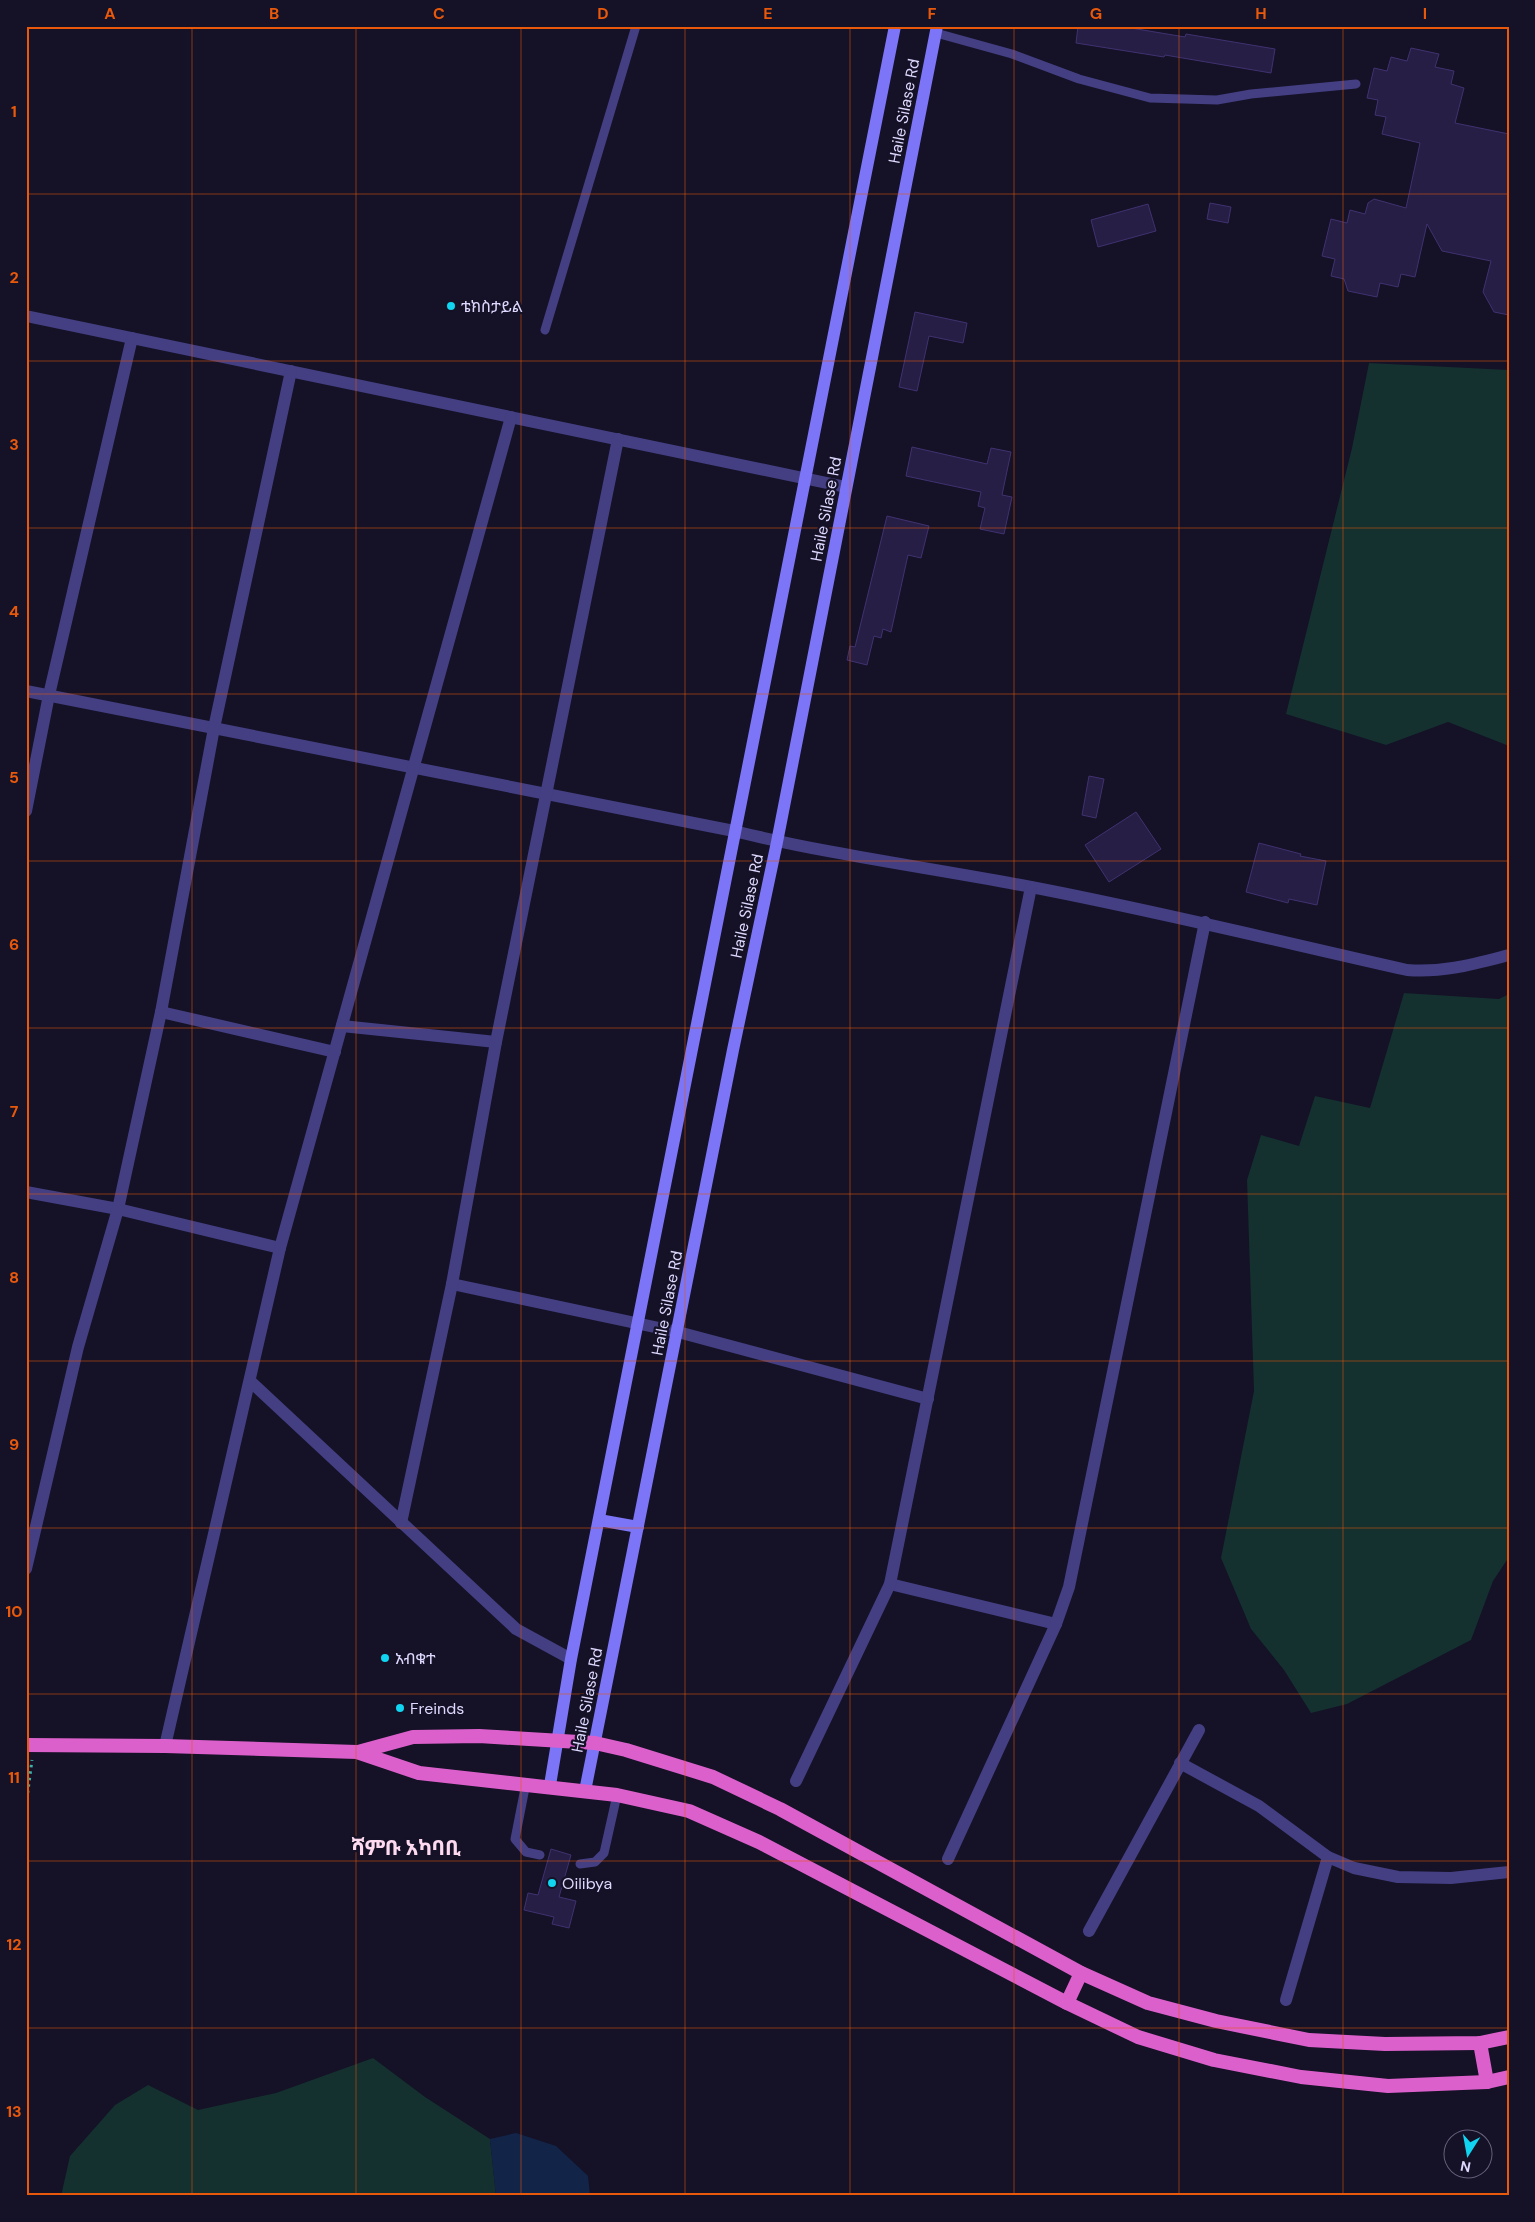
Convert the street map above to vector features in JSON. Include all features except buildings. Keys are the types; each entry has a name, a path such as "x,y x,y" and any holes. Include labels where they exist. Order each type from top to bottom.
{"highway":[{"path":"30,1745 165,1746 358,1752 413,1737 479,1736 557,1739 595,1743 662,1760 713,1777 780,1809 1081,1973 1148,2003 1216,2021 1309,2040 1385,2044 1480,2043 1509,2037"},
{"path":"358,1752 419,1773 526,1783 617,1795 690,1811 759,1842 1067,2003 1138,2037 1214,2060 1301,2077 1388,2086 1487,2082 1509,2077"},
{"path":"1067,2003 1081,1973"},
{"path":"1480,2043 1487,2082"}],"main road":[{"name":"Haile Silase Rd","path":"550,1786 571,1659 734,831 807,478 895,26"},
{"name":"Haile Silase Rd","path":"585,1791 733,1050 778,842 846,486 937,30"},
{"path":"599,1520 638,1527"}],"street":[{"path":"26,316 846,486"},
{"path":"26,811 49,695 132,338"},
{"path":"26,1569 78,1347 118,1209 161,1012 214,728 291,371"},
{"path":"165,1746 251,1382 280,1248 510,417"},
{"path":"401,1522 452,1284 496,1042 618,439"},
{"path":"26,691 734,831 778,842 1031,887 1205,922 1407,970 1430,972 1458,968 1509,955"},
{"path":"796,1781 890,1584 1031,887"},
{"path":"948,1859 1056,1624 1069,1587 1205,922"},
{"path":"161,1012 335,1052"},
{"path":"342,1026 496,1042"},
{"path":"26,1192 118,1209 280,1248"},
{"path":"452,1284 638,1322 928,1399"},
{"path":"251,1382 516,1629 571,1659"},
{"path":"890,1584 1056,1624"},
{"path":"1089,1931 1180,1763 1200,1730"},
{"path":"1180,1763 1259,1806 1328,1857 1354,1868 1398,1877 1451,1878 1509,1872"},
{"path":"1286,2000 1328,1857"}],"lane":[{"path":"545,330 636,26"},
{"path":"937,30 1079,78 1150,98 1217,100 1251,94 1356,84"},
{"path":"526,1783 515,1839 526,1852 540,1855"},
{"path":"580,1864 596,1862 604,1853 617,1795"}],"path":[{"path":"26,1806 30,1745"}],"green space":[{"path":"1369,363 1509,370 1509,746 1448,722 1386,745 1286,714 1352,448"},
{"path":"1404,993 1499,999 1509,994 1509,1557 1493,1581 1471,1640 1347,1704 1311,1713 1284,1670 1251,1629 1221,1558 1254,1391 1247,1180 1261,1135 1299,1146 1315,1096 1370,1108"},
{"path":"373,2058 425,2097 490,2139 496,2196 61,2196 70,2156 115,2105 148,2085 198,2110 276,2093"}],"water":[{"path":"516,2133 556,2146 588,2176 590,2196 496,2196 490,2139"}],"place":[{"name":"ቴክስታይል","path":"451,306"},
{"name":"አብቁተ","path":"385,1658"},
{"name":"Freinds","path":"400,1708"},
{"name":"Oilibya","path":"552,1883"}],"district":[{"name":"ሻምቡ አካባቢ","path":"406,1848"}]}
